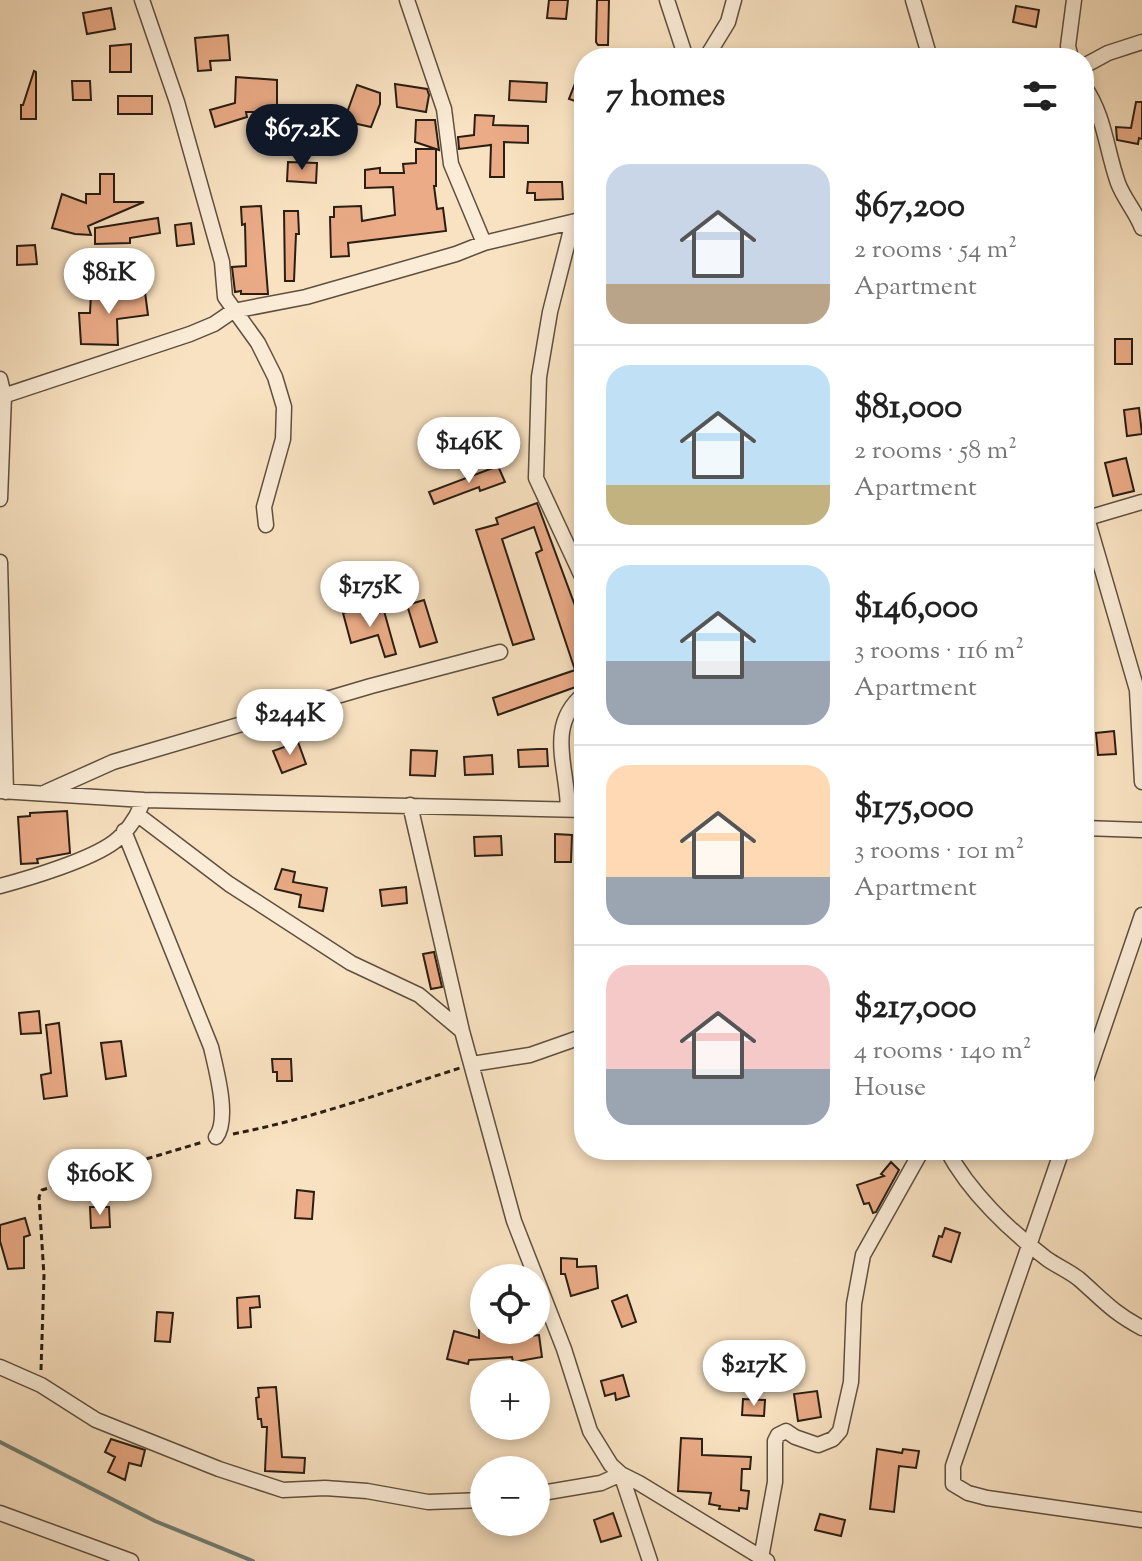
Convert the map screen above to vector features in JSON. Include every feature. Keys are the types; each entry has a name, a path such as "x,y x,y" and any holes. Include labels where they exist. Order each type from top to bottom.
{"street":[{"path":"142,0 177,102 222,262 225,297 258,343 275,377 284,407 283,439 264,507 266,525"},
{"path":"407,0 444,109 451,164 484,243"},
{"path":"667,0 683,48"},
{"path":"712,48 728,22 734,0"},
{"path":"913,0 927,48"},
{"path":"1068,48 1074,0"},
{"path":"1094,61 1142,42"},
{"path":"1094,104 1101,116 1119,186 1134,207 1142,228"},
{"path":"2,397 190,334 214,324 233,311 306,297 484,243 574,222"},
{"path":"574,234 550,312 539,377 536,478 574,560"},
{"path":"0,379 0,499"},
{"path":"1094,516 1142,502"},
{"path":"1094,545 1137,690 1142,782"},
{"path":"0,562 3,792 144,800 574,810"},
{"path":"42,794 113,762 371,686 500,652"},
{"path":"568,810 560,746 565,717 574,706"},
{"path":"0,886 91,854 114,842 138,815 144,800"},
{"path":"410,805 462,1031 514,1221 564,1349 585,1418 602,1453 621,1474 764,1559 775,1482 775,1441 778,1435 786,1431 818,1445 833,1439 840,1431 851,1382 854,1304 863,1255 916,1160"},
{"path":"138,815 229,884 351,963 419,995 462,1031"},
{"path":"1094,828 1142,830"},
{"path":"124,831 211,1047 219,1085 222,1124 216,1137"},
{"path":"1094,1056 1142,915"},
{"path":"472,1064 530,1055 574,1040"},
{"path":"953,1160 980,1195 1030,1244 1076,1277 1120,1317 1142,1328"},
{"path":"1059,1160 953,1466 953,1484 968,1493 987,1498 1142,1520"},
{"path":"0,1367 41,1385 96,1420 219,1469 283,1490 325,1488 439,1502 470,1501"},
{"path":"550,1492 601,1483 621,1474"},
{"path":"621,1474 650,1561"},
{"path":"0,1513 131,1561"}],"path":[{"path":"41,1385 44,1276 39,1197 42,1190 216,1137 274,1125 472,1064"}],"building":[{"path":"549,0 568,0 566,19 547,18"},
{"path":"597,0 609,0 608,45 598,45 596,42"},
{"path":"1016,6 1039,10 1036,27 1013,22"},
{"path":"111,8 115,29 87,34 83,13"},
{"path":"228,35 230,60 210,61 211,70 198,71 195,38"},
{"path":"131,44 131,72 110,72 110,46"},
{"path":"34,71 36,119 21,119 21,105"},
{"path":"236,77 277,80 277,112 246,112 247,117 215,127 210,110 235,103"},
{"path":"72,81 90,81 91,100 73,100"},
{"path":"510,81 547,83 546,102 509,100"},
{"path":"395,84 427,89 426,112 397,107"},
{"path":"357,85 380,93 380,104 371,127 344,121"},
{"path":"118,96 152,96 152,114 118,114"},
{"path":"1136,102 1142,102 1142,139 1139,138 1138,144 1117,140 1116,127 1131,128"},
{"path":"475,115 494,116 493,125 528,126 528,143 504,142 504,177 490,177 491,145 459,149 458,137 474,135"},
{"path":"416,120 435,120 439,150 415,142"},
{"path":"416,149 436,149 434,186 437,209 443,208 446,231 348,243 349,256 331,257 330,217 334,217 334,207 361,206 362,221 395,215 393,187 365,188 365,170 380,168 380,173 404,173 403,164 416,163"},
{"path":"288,162 317,163 316,183 287,181"},
{"path":"100,174 114,174 114,202 144,202 88,226 91,235 52,228 62,194 86,203 86,194 100,194"},
{"path":"528,182 562,182 563,199 535,200 535,193 527,193"},
{"path":"261,206 268,294 241,294 241,291 235,292 232,267 246,266 245,224 242,225 241,207"},
{"path":"284,211 298,211 294,281 285,281"},
{"path":"158,218 160,233 130,238 130,243 95,244 95,228"},
{"path":"191,223 194,244 177,246 175,225"},
{"path":"35,245 37,264 17,265 17,246"},
{"path":"145,292 148,315 117,319 118,345 81,344 79,313 90,313 91,294"},
{"path":"1115,339 1132,339 1132,364 1115,364"},
{"path":"1139,408 1142,434 1127,436 1124,410"},
{"path":"1126,458 1134,491 1113,496 1105,463"},
{"path":"498,466 505,482 480,491 479,487 434,504 429,492"},
{"path":"537,503 574,603 574,667 536,553 542,550 534,527 502,539 534,639 513,645 476,530 498,524 496,518"},
{"path":"424,600 437,642 420,647 407,605"},
{"path":"363,608 365,617 384,611 396,654 385,657 378,635 351,643 343,613"},
{"path":"574,670 574,688 498,715 493,698"},
{"path":"1114,731 1116,754 1098,755 1096,733"},
{"path":"298,742 306,764 282,773 273,751"},
{"path":"547,749 548,766 519,767 518,750"},
{"path":"411,750 437,751 435,776 410,775"},
{"path":"492,755 493,774 465,775 464,757"},
{"path":"67,811 70,853 37,859 38,863 21,864 18,817 30,816 30,813"},
{"path":"555,834 572,835 571,862 555,862"},
{"path":"501,836 502,855 475,856 474,837"},
{"path":"282,869 295,872 293,882 327,888 323,911 299,907 301,895 275,889"},
{"path":"406,887 407,903 382,906 380,890"},
{"path":"434,952 442,987 431,989 423,954"},
{"path":"39,1011 41,1033 21,1034 19,1013"},
{"path":"59,1023 67,1096 44,1099 41,1075 51,1073 46,1025"},
{"path":"121,1041 126,1076 106,1079 101,1043"},
{"path":"272,1059 291,1059 292,1081 277,1081"},
{"path":"891,1162 899,1170 873,1213 869,1203 864,1204 857,1185 884,1176 881,1174"},
{"path":"297,1190 314,1192 312,1219 295,1218"},
{"path":"90,1207 109,1207 110,1227 91,1228"},
{"path":"25,1218 30,1235 24,1237 24,1268 8,1269 0,1241 0,1225"},
{"path":"945,1228 960,1233 951,1262 933,1256"},
{"path":"561,1258 577,1259 577,1267 596,1266 598,1288 571,1296 565,1274 561,1274"},
{"path":"627,1295 636,1322 622,1327 612,1301"},
{"path":"259,1296 260,1307 250,1308 251,1327 238,1328 237,1298"},
{"path":"157,1312 173,1313 170,1342 155,1341"},
{"path":"454,1331 470,1335 470,1344 540,1344 542,1357 469,1360 468,1364 447,1359"},
{"path":"778,1354 779,1378 760,1379 757,1355"},
{"path":"623,1375 629,1396 616,1400 615,1393 605,1396 601,1381"},
{"path":"276,1387 282,1457 305,1458 304,1473 265,1471 267,1427 262,1427 261,1419 258,1419 256,1398 259,1397 258,1388"},
{"path":"817,1391 821,1417 798,1421 794,1394"},
{"path":"743,1399 765,1400 764,1416 742,1415"},
{"path":"681,1438 702,1439 702,1455 751,1457 750,1469 742,1469 741,1490 749,1491 747,1509 719,1509 720,1506 709,1504 711,1493 678,1491"},
{"path":"111,1439 145,1450 141,1466 129,1463 125,1480 108,1472 115,1457 105,1452"},
{"path":"877,1449 902,1453 903,1449 919,1451 916,1468 899,1466 894,1512 870,1509"},
{"path":"613,1513 621,1536 601,1542 594,1520"},
{"path":"820,1514 845,1520 841,1536 815,1530"}],"waterway":[{"path":"0,1442 155,1521 253,1561"}]}
